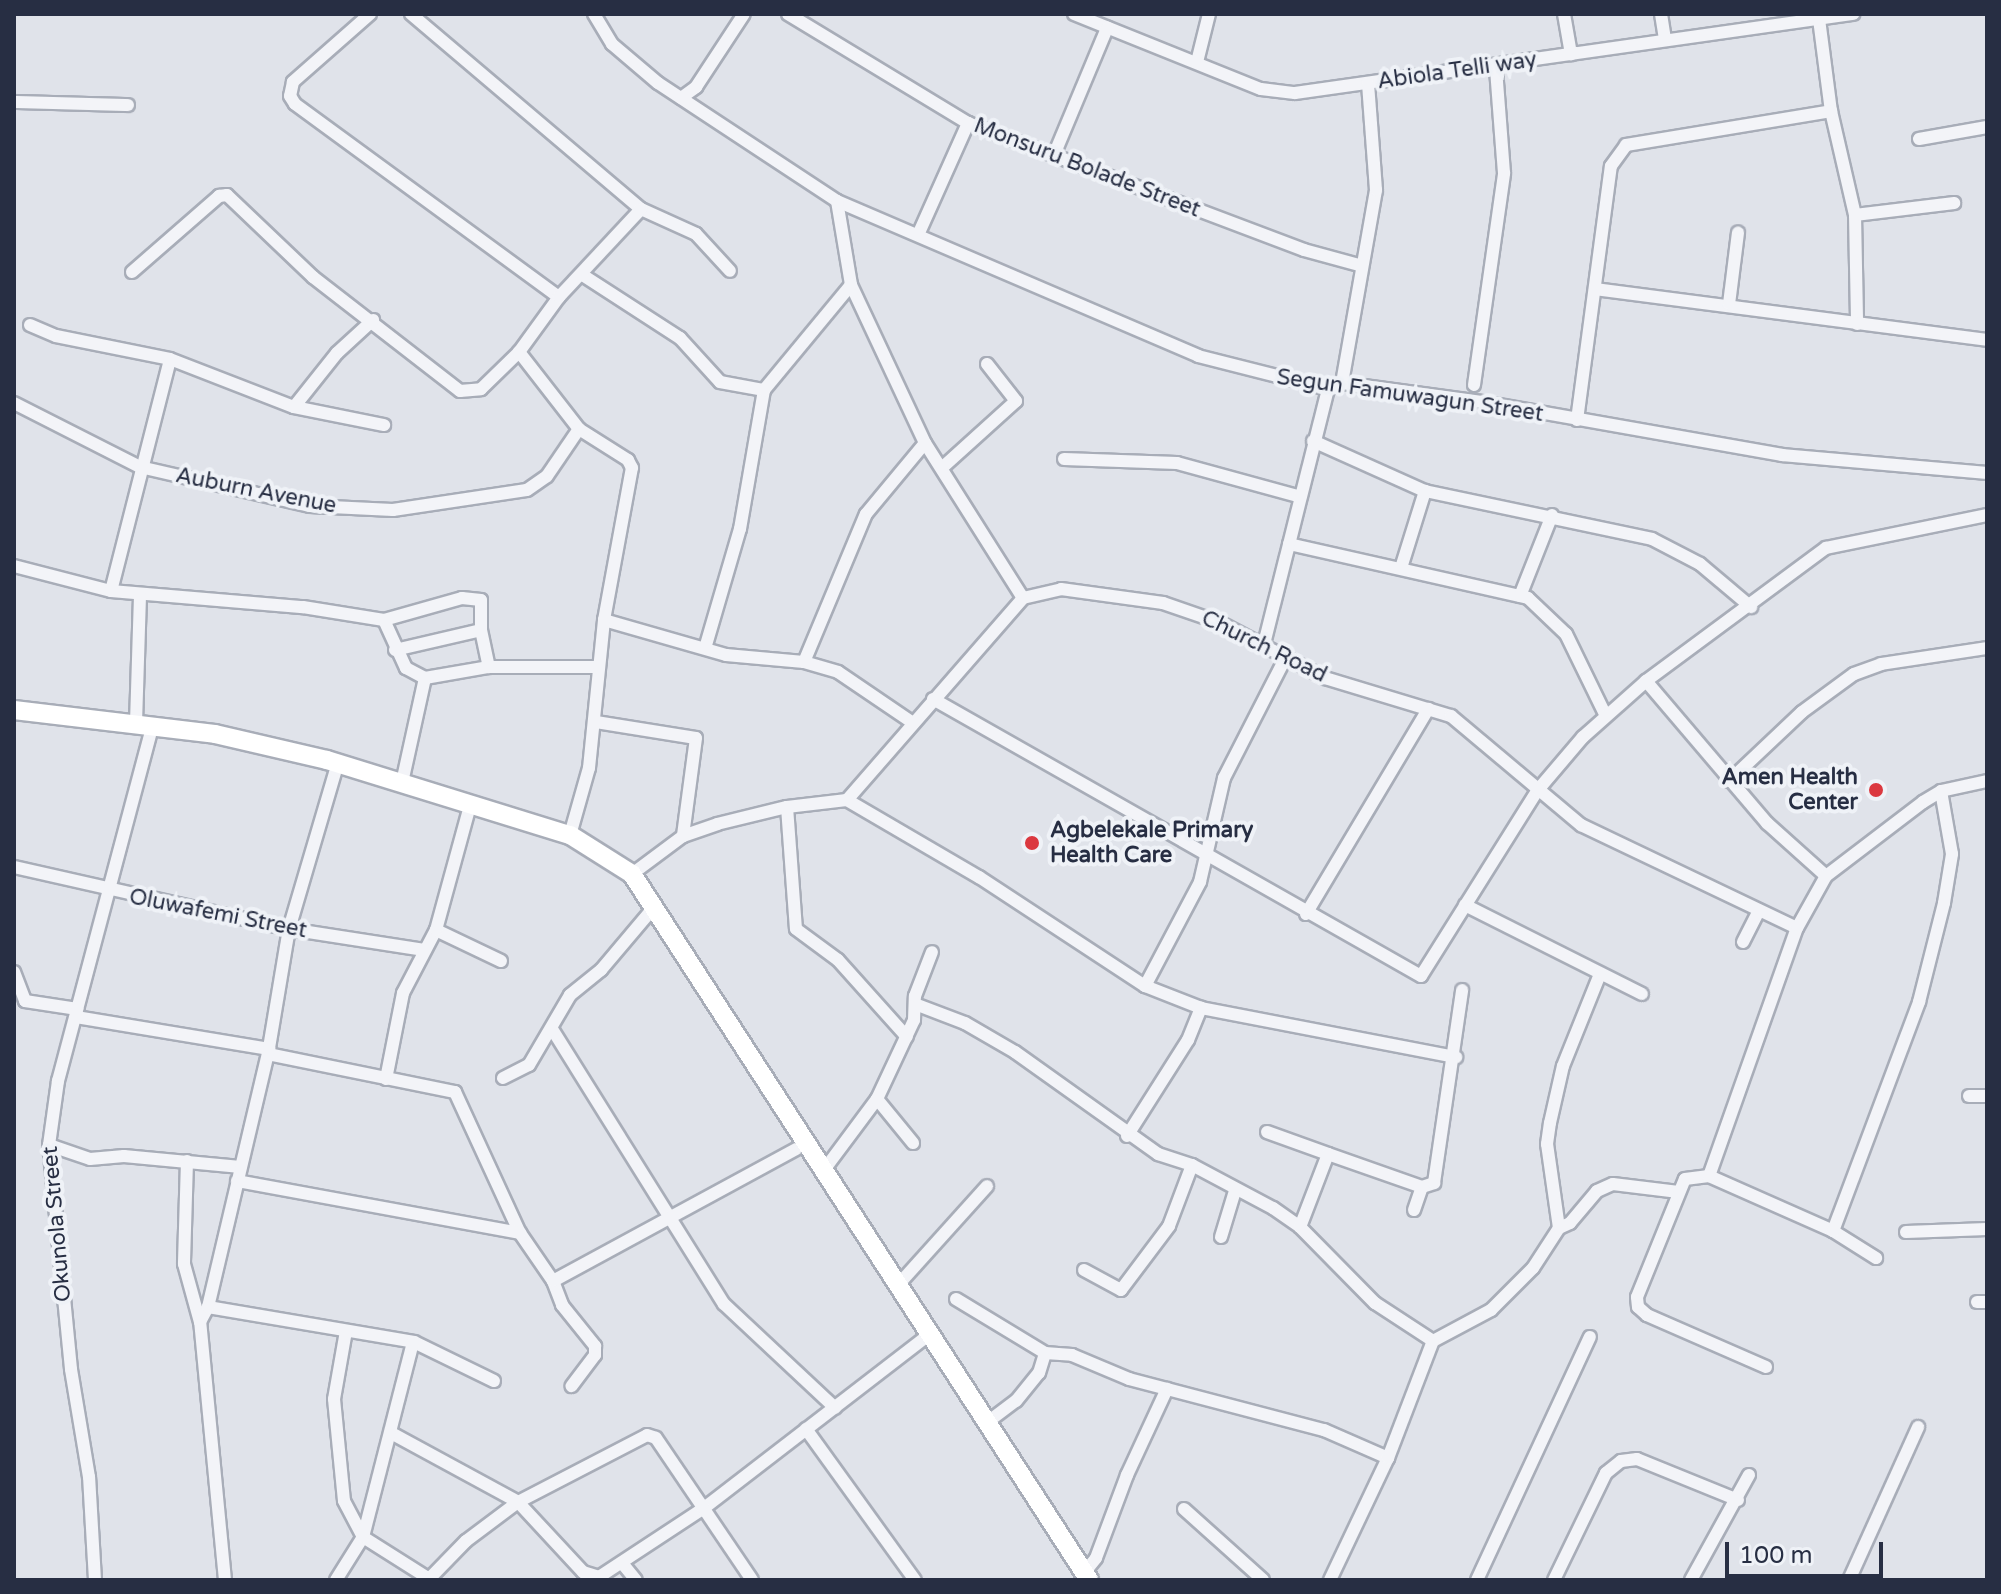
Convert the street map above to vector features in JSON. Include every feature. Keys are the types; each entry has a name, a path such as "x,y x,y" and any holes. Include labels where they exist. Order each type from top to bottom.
{"main road":[{"path":"14,710 271,745 570,835 632,874 898,1285 925,1338 1083,1578"},
{"path":"14,721 143,729 245,749 468,813 577,849 624,880 650,912 796,1149 985,1424 1083,1578"}],"street":[{"path":"370,14 293,82 290,96 295,104 559,297"},
{"path":"411,14 641,209 696,234 730,271"},
{"name":"Segun Famuwagun Street","path":"594,14 625,58 837,201 1198,356 1328,389 1342,383 1782,455 1987,473"},
{"path":"681,98 696,87 744,14"},
{"name":"Monsuru Bolade Street","path":"788,14 968,123 1304,250 1359,265"},
{"name":"Abiola Telli way","path":"1074,14 1277,92 1496,68 1571,54 1853,14"},
{"path":"1197,62 1209,14"},
{"path":"1564,14 1571,54"},
{"path":"1661,14 1665,40"},
{"path":"1819,19 1831,111 1855,215 1857,324"},
{"path":"1054,155 1107,28"},
{"path":"1474,385 1504,173 1496,68"},
{"path":"1342,383 1359,265 1376,190 1368,83"},
{"path":"14,102 128,105"},
{"path":"1577,420 1611,166 1626,145 1831,111"},
{"path":"918,235 968,123"},
{"path":"1919,139 1987,127"},
{"path":"132,272 219,196 227,195 313,277 466,394 481,389 519,352 559,297 641,209"},
{"path":"837,201 851,285 925,443 944,466 1023,598 847,800"},
{"path":"1855,215 1954,203"},
{"path":"1729,304 1738,233"},
{"path":"581,274 680,338 720,382 764,390"},
{"path":"706,645 740,529 764,390 851,285"},
{"path":"1595,289 1729,304 1987,340"},
{"path":"294,407 337,353 373,320"},
{"path":"30,325 56,336 170,359 294,407 384,425"},
{"path":"519,352 579,429 628,460 632,468 604,620 596,722 570,835"},
{"path":"111,591 140,467 170,359"},
{"path":"944,466 1016,401 987,364"},
{"path":"1264,644 1298,496 1328,389"},
{"name":"Auburn Avenue","path":"14,403 140,467 310,506 405,510 538,485 579,429"},
{"path":"1313,441 1425,491 1552,515 1652,539 1700,564 1751,607"},
{"path":"804,662 866,514 925,443"},
{"path":"1064,459 1177,463 1298,496"},
{"path":"1401,568 1425,491"},
{"path":"1520,596 1552,515"},
{"path":"933,699 1202,856 1421,976 1537,791 1606,716 1646,681 1751,607 1826,548 1987,515"},
{"path":"1289,544 1520,596 1542,608 1566,634 1606,716"},
{"path":"14,566 111,591 303,607 384,620 462,598 481,600 481,630 489,667"},
{"name":"Church Road","path":"1023,598 1061,589 1138,598 1210,619 1264,644 1285,659 1325,678 1428,709 1465,724 1537,791 1581,825 1758,913 1797,928"},
{"name":"Okunola Street","path":"95,1580 89,1477 71,1369 49,1145 76,1013 110,892 143,729 140,594"},
{"path":"384,620 395,650 413,675 425,678 489,667 599,667"},
{"path":"604,620 706,645 726,655 804,662 851,678 913,723"},
{"path":"395,650 481,630"},
{"path":"1729,781 1802,712 1854,674 1881,664 1987,648"},
{"path":"1145,986 1200,882 1202,856 1224,778 1285,659"},
{"path":"402,783 425,678"},
{"path":"1646,681 1729,781 1826,876"},
{"path":"1306,914 1428,709"},
{"path":"596,722 696,738 683,836"},
{"path":"200,1322 208,1307 268,1052 289,929 335,773"},
{"path":"1709,1176 1797,928 1826,876 1941,791 1987,781"},
{"path":"1833,1231 1919,1002 1941,917 1952,854 1941,791"},
{"path":"632,874 683,836 787,807 847,800 979,877 1145,986 1201,1008 1456,1057"},
{"path":"787,807 796,929 838,960 907,1037"},
{"path":"386,1079 403,993 436,930 468,813"},
{"name":"Oluwafemi Street","path":"14,867 110,892 289,929 424,950"},
{"path":"1465,905 1642,994"},
{"path":"503,1078 529,1065 570,995 601,970 650,912"},
{"path":"1743,942 1758,913"},
{"path":"436,930 501,961"},
{"path":"824,1170 877,1099 907,1037 932,952"},
{"path":"14,972 25,1001 455,1092 520,1233 553,1281 562,1305 597,1350 572,1386"},
{"path":"1559,1228 1547,1144 1552,1111 1600,974"},
{"path":"1267,1132 1422,1187 1434,1183 1456,1057 1462,990"},
{"path":"915,1004 965,1023 1015,1052 1127,1136 1192,1165 1300,1227 1375,1303 1433,1341"},
{"path":"1127,1136 1188,1040 1201,1008"},
{"path":"552,1029 673,1217 724,1304 835,1408"},
{"path":"1969,1096 1987,1096"},
{"path":"877,1099 913,1143"},
{"path":"49,1145 90,1159 187,1161 240,1167"},
{"path":"553,1281 796,1149"},
{"path":"1300,1227 1328,1154"},
{"path":"187,1161 184,1264 200,1322 225,1580"},
{"path":"1084,1270 1121,1290 1169,1226 1192,1165"},
{"path":"1766,1367 1638,1307 1637,1297 1679,1192 1690,1175 1709,1176 1833,1231 1876,1258"},
{"path":"237,1181 520,1233"},
{"path":"1330,1580 1388,1458 1433,1341 1491,1310 1533,1268 1559,1228 1597,1191 1613,1184 1679,1192"},
{"path":"898,1285 987,1186"},
{"path":"1414,1210 1422,1187"},
{"path":"1221,1237 1235,1191"},
{"path":"1906,1232 1987,1229"},
{"path":"956,1299 1045,1353 1072,1355 1167,1389 1324,1430 1388,1458"},
{"path":"208,1307 413,1342 494,1381"},
{"path":"346,1331 334,1399 344,1501 363,1537 430,1579 466,1541 518,1502 647,1435 656,1438 752,1580"},
{"path":"1477,1580 1590,1337"},
{"path":"393,1434 518,1502 583,1572 599,1577 704,1508 925,1338"},
{"path":"336,1580 363,1537 393,1434 413,1342"},
{"path":"985,1424 1016,1401 1039,1373 1045,1353"},
{"path":"1083,1578 1096,1558 1127,1475 1167,1389"},
{"path":"1849,1580 1918,1427"},
{"path":"806,1429 915,1580"},
{"path":"1554,1580 1606,1473 1621,1461 1637,1459 1738,1500"},
{"path":"1691,1580 1738,1500 1749,1475"},
{"path":"1184,1509 1263,1580"},
{"path":"622,1563 636,1580"}],"place":[{"name":"Amen Health Center","path":"1876,790"},
{"name":"Agbelekale Primary Health Care","path":"1032,843"}]}
